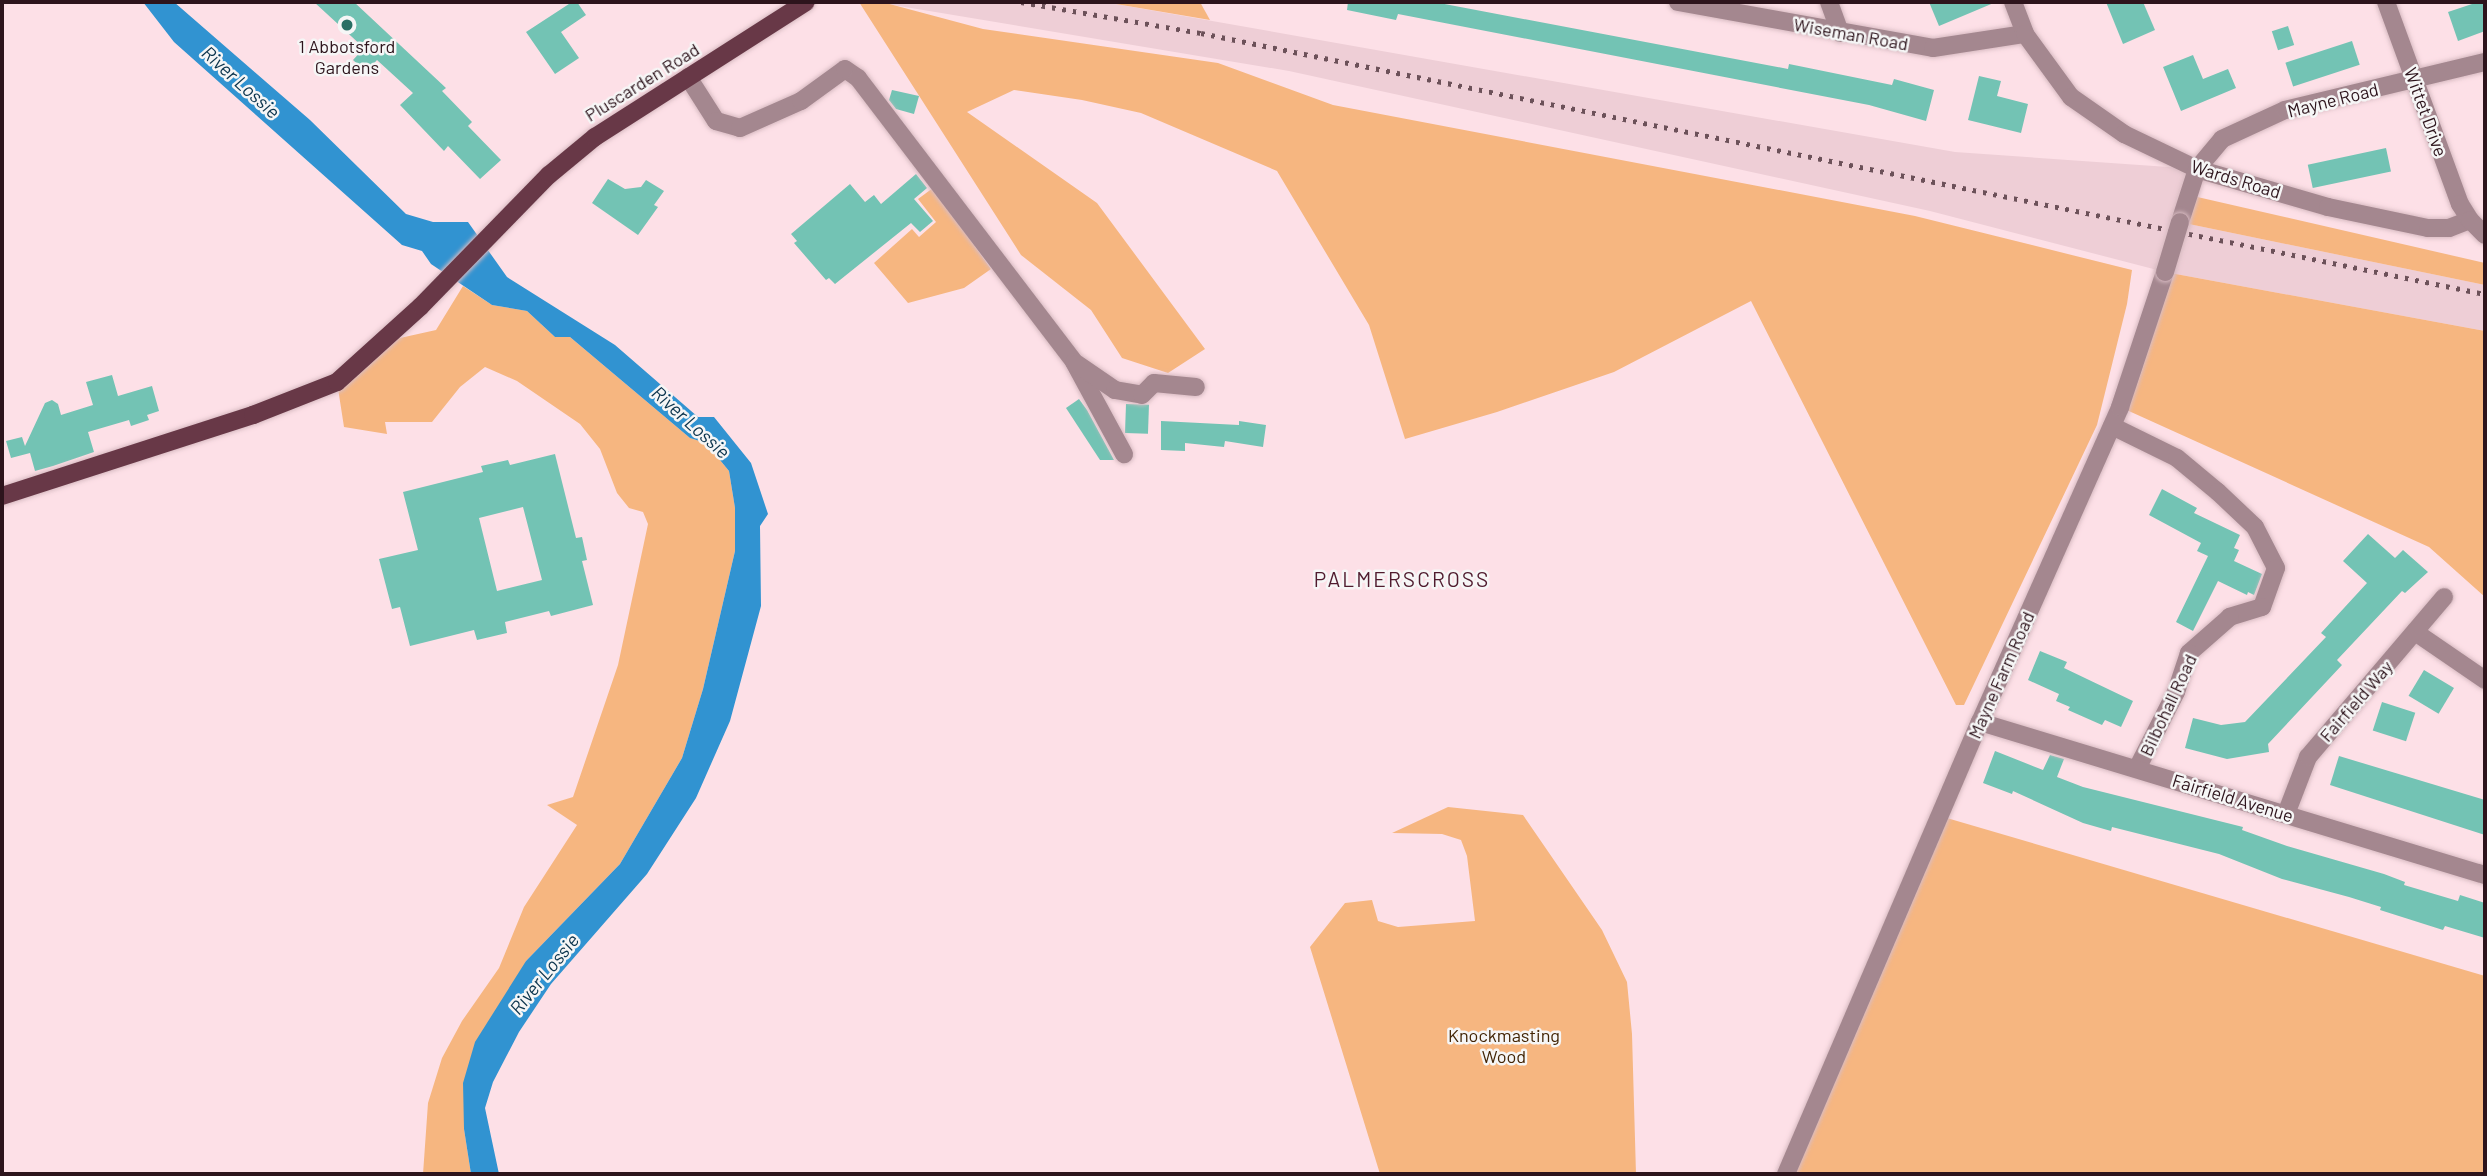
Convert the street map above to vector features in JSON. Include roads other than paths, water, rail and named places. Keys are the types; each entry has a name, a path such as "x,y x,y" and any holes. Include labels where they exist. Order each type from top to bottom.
{"main road":[{"name":"Pluscarden Road","path":"2,496 253,415 337,382 421,306 510,211 595,136 803,4"}],"street":[{"name":"Wiseman Road","path":"1678,2 1933,48 2025,34"},
{"path":"1829,2 1840,33"},
{"name":"Wards Road","path":"2013,2 2025,34 2071,97 2124,134 2197,169 2328,207 2428,228 2449,228 2470,220"},
{"name":"Wittet Drive","path":"2386,2 2460,204 2470,220"},
{"name":"Mayne Road","path":"2197,169 2222,139 2285,110 2485,62"},
{"path":"688,77 716,121 740,128 801,101 845,69 858,78 1074,362 1124,454"},
{"name":"Mayne Farm Road","path":"1786,1174 1980,722 2112,426 2197,169"},
{"path":"2470,220 2485,235"},
{"path":"1074,362 1115,390 1142,395 1154,383 1196,387"},
{"name":"Bilbohall Road","path":"2112,426 2178,458 2218,492 2255,527 2276,568 2262,607 2230,617 2189,653 2176,692 2137,769"},
{"name":"Fairfield Way","path":"2286,814 2308,757 2444,597"},
{"path":"2415,632 2485,680"},
{"name":"Fairfield Avenue","path":"1980,722 2485,875"}],"water":[{"name":"River Lossie","path":"143,2 174,2 310,120 406,214 433,222 468,222 507,277 615,345 698,417 714,417 751,463 768,514 760,526 761,606 730,721 696,798 647,874 551,984 519,1032 493,1082 485,1108 499,1174 471,1174 464,1129 463,1083 475,1042 526,961 620,864 682,758 703,689 735,551 735,508 729,471 706,443 690,438 570,337 555,337 527,311 492,305 431,264 422,251 402,245 174,42"}],"railway":[{"path":"1021,2 1201,33 2485,294"}],"place":[{"name":"1 Abbotsford Gardens","path":"347,25"}],"district":[{"name":"PALMERSCROSS","path":"1402,579"}],"park label":[{"name":"Knockmasting Wood","path":"1504,1046"}]}
